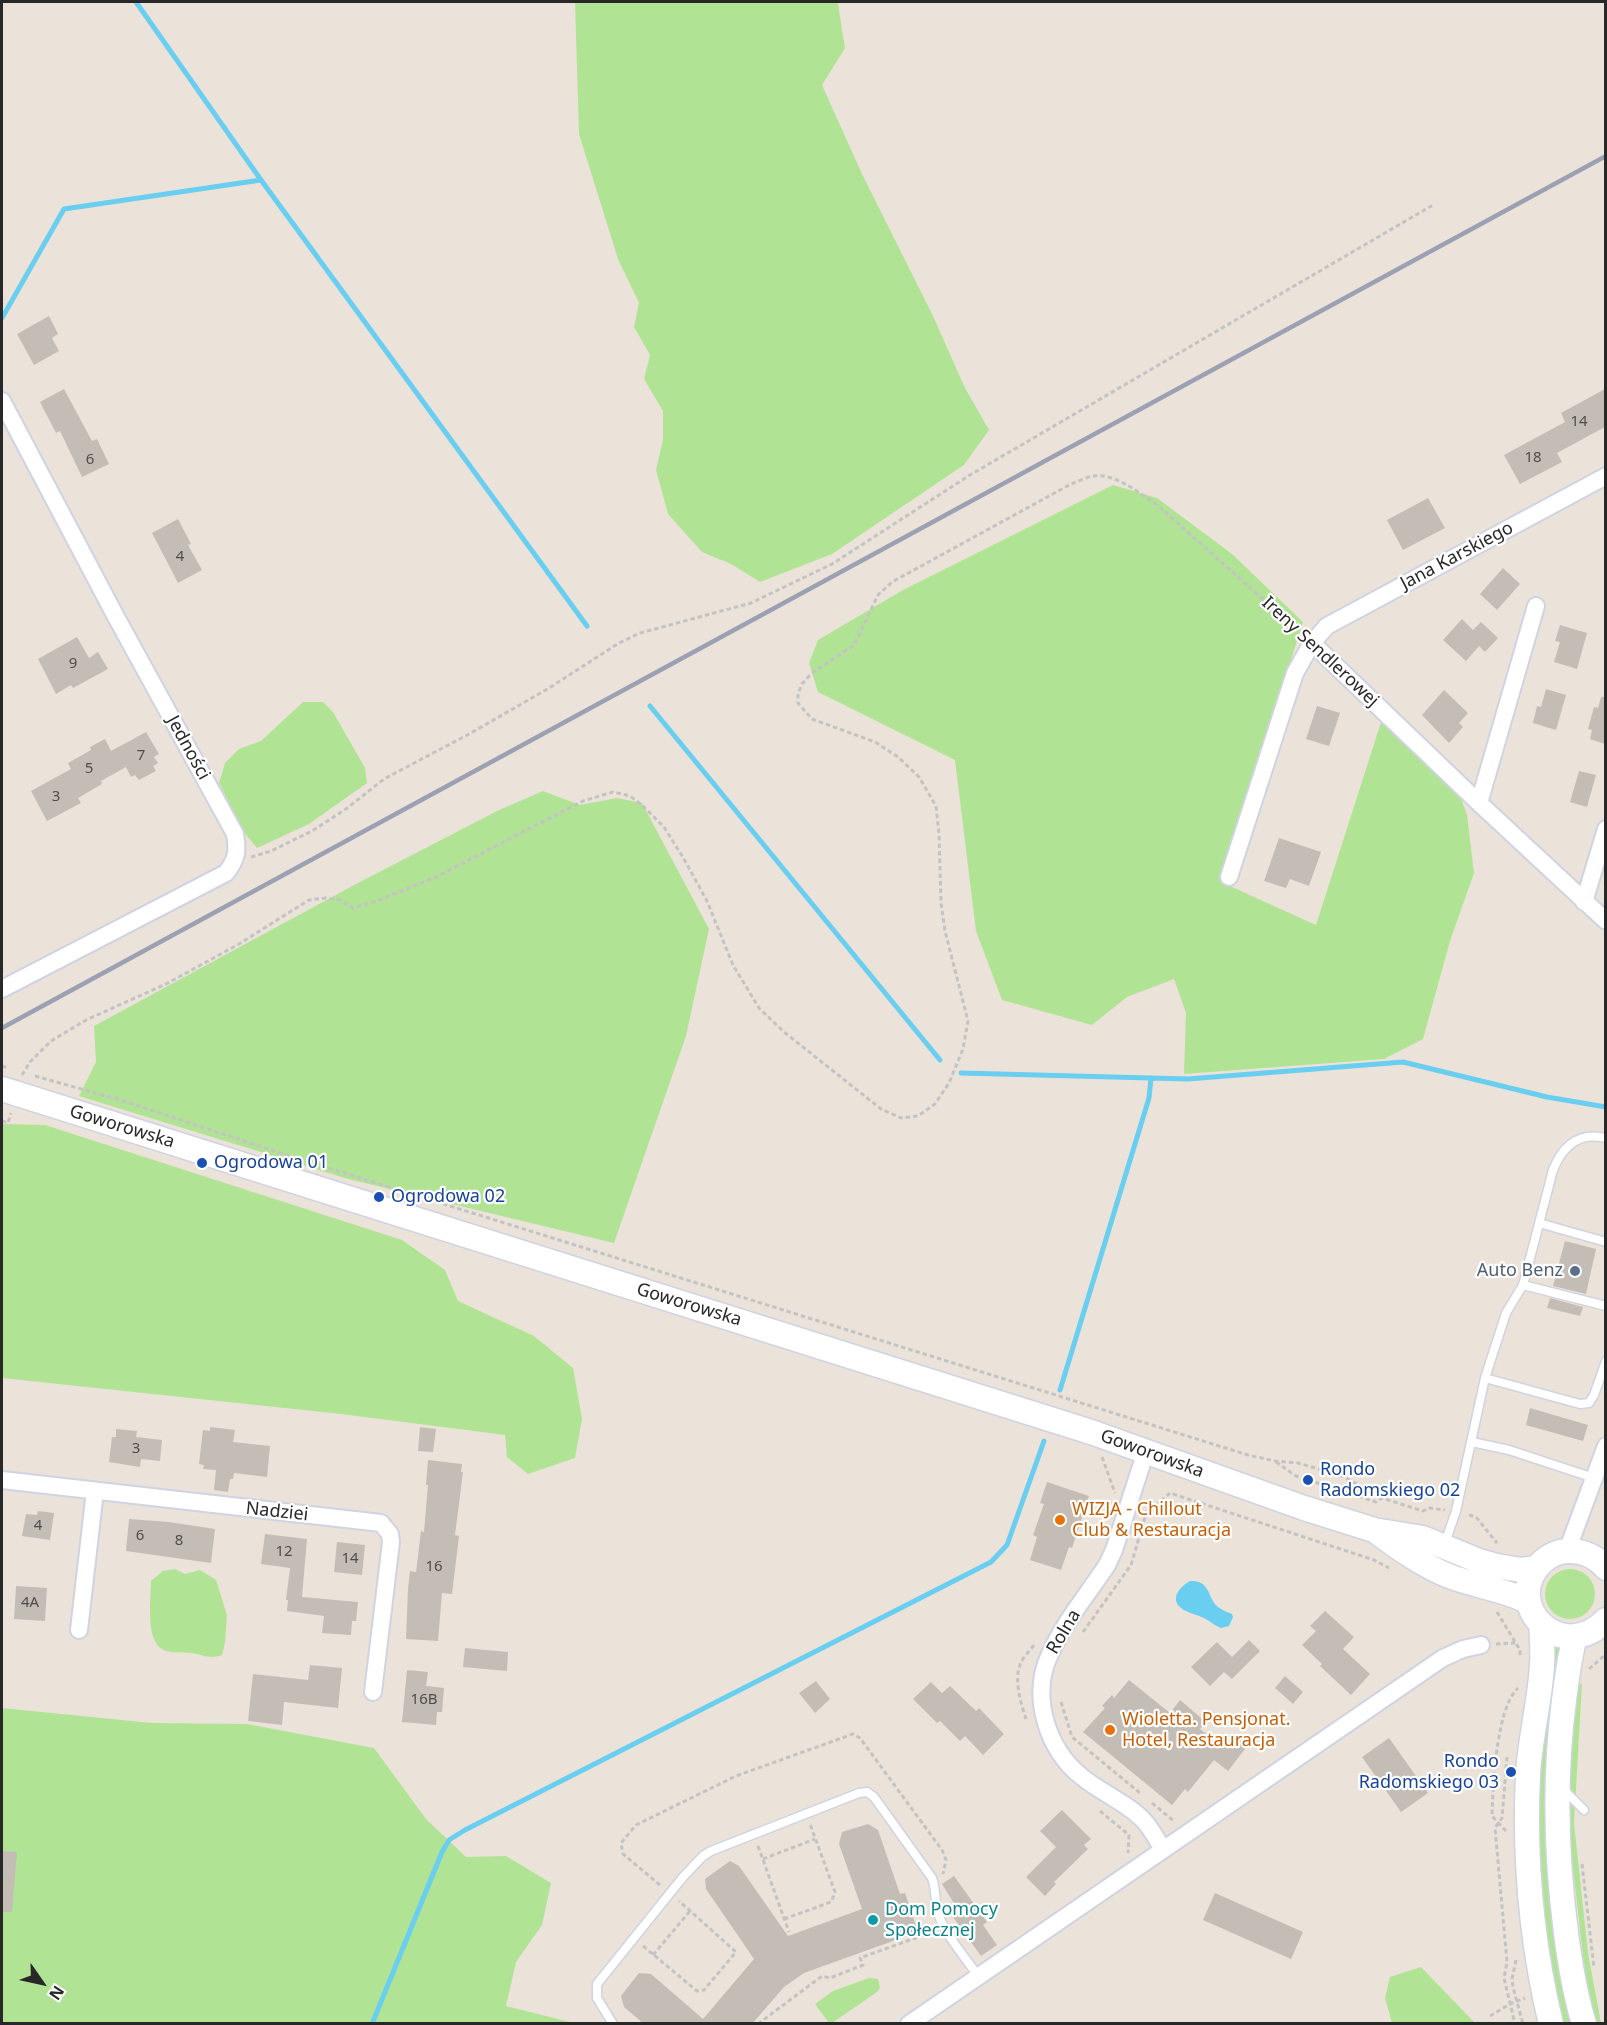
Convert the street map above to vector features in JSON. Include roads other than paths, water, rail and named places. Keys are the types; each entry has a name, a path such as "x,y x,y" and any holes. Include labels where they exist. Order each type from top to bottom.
{"main road":[{"name":"Goworowska","path":"7,1079 1091,1432 1275,1499 1374,1530 1424,1538 1497,1566 1521,1570 1537,1568"},
{"name":"Goworowska","path":"1374,1530 1413,1559 1448,1575 1514,1595 1529,1602"},
{"path":"1605,1568 1592,1556 1580,1552 1567,1551 1556,1554 1545,1559 1537,1568 1528,1590 1533,1614 1541,1624 1556,1634 1575,1637 1587,1634 1598,1628 1605,1620"},
{"path":"1541,1624 1542,1666 1528,1771 1528,1868 1532,1922 1551,2024"},
{"path":"1575,1637 1559,1738 1558,1781 1560,1867 1564,1915 1571,1966 1584,2024"}],"street":[{"name":"Jedności","path":"2,401 115,615 235,834 238,850 235,862 226,873 2,989"},
{"name":"Jana Karskiego","path":"1229,877 1294,673 1312,643 1327,626 1605,476"},
{"path":"1479,803 1536,606"},
{"name":"Ireny Sendlerowej","path":"1312,643 1605,921"},
{"path":"1584,902 1605,829"},
{"path":"1567,1551 1604,1450"},
{"name":"Rolna","path":"1146,1451 1107,1565 1049,1654 1042,1685 1043,1711 1050,1737 1072,1768 1092,1785 1138,1815 1163,1849"},
{"name":"Nadziei","path":"2,1480 381,1523 390,1534 391,1542 373,1692"},
{"path":"79,1630 94,1491"},
{"path":"909,2024 1443,1658 1463,1649 1481,1646"}],"lane":[{"path":"1443,1546 1456,1511 1485,1378 1506,1313 1524,1285 1558,1157 1580,1138 1605,1138"},
{"path":"1539,1223 1605,1242"},
{"path":"1524,1285 1605,1306"},
{"path":"1485,1378 1580,1404 1589,1403 1594,1395 1605,1361"},
{"path":"1472,1442 1509,1450 1594,1478"},
{"path":"1558,1781 1568,1796 1584,1810"},
{"path":"613,2024 597,1998 597,1984 683,1877 703,1856 859,1792 867,1792 874,1797 932,1878 936,1906 945,1927 978,1976"}],"water":[{"path":"1190,1581 1202,1583 1214,1603 1232,1614 1229,1626 1221,1628 1183,1610 1176,1596"}],"waterway":[{"path":"136,2 261,180 587,626"},
{"path":"2,318 64,209 261,180"},
{"path":"650,706 940,1060"},
{"path":"961,1073 1188,1079 1403,1062 1547,1097 1606,1107"},
{"path":"1060,1390 1149,1098 1151,1078"},
{"path":"372,2024 442,1852 449,1840 991,1562 1007,1545 1044,1441"}],"railway":[{"path":"2,1028 1606,156"}],"place":[{"name":"Ogrodowa 01","path":"202,1163"},
{"name":"Ogrodowa 02","path":"379,1197"},
{"name":"Auto Benz","path":"1575,1271"},
{"name":"Rondo Radomskiego 02","path":"1308,1480"},
{"name":"WIZJA - Chillout Club & Restauracja","path":"1060,1520"},
{"name":"Wioletta. Pensjonat. Hotel, Restauracja","path":"1110,1730"},
{"name":"Rondo Radomskiego 03","path":"1511,1772"},
{"name":"Dom Pomocy Społecznej","path":"873,1920"}]}
